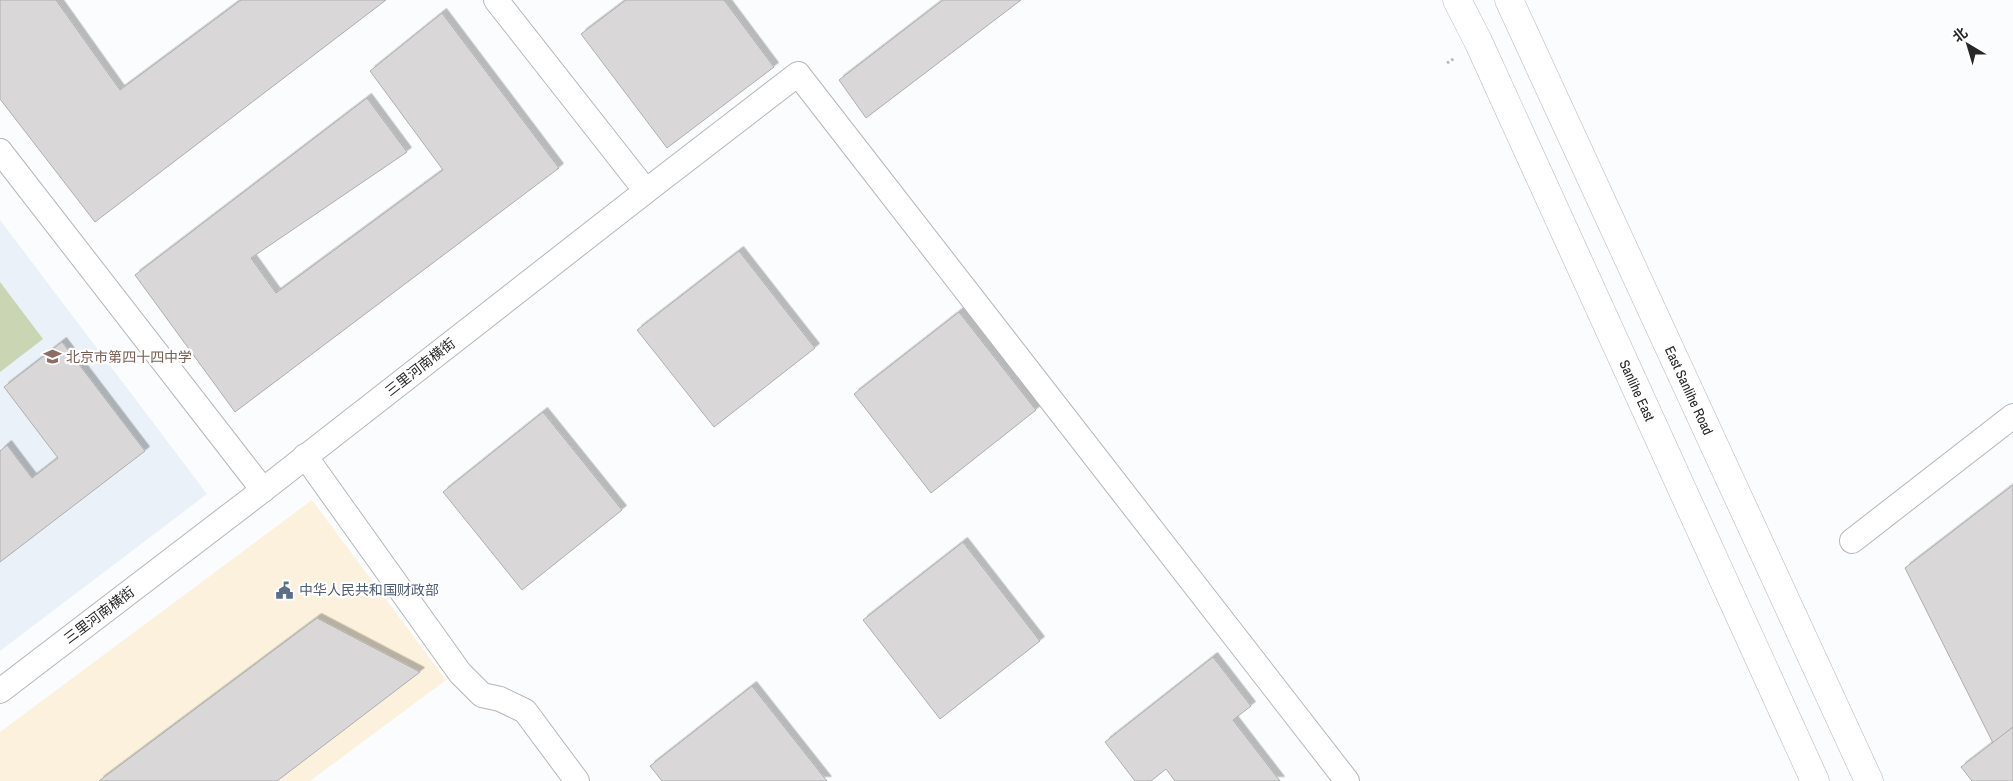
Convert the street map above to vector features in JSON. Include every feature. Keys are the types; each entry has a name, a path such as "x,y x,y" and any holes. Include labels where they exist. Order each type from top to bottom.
{"main road":[{"name":"Sanlihe East","path":"1457,0 1478,41 1815,781"},
{"name":"East Sanlihe Road","path":"1509,0 1869,781"}],"street":[{"path":"496,0 646,191"},
{"name":"三里河南横街","path":"0,691 264,490 305,456 798,74 1347,781"},
{"path":"0,151 264,490"},
{"path":"1852,541 2013,416"},
{"path":"305,456 460,673 482,695 500,699 525,711 577,781"}],"shaded area":[{"name":"北京市第四十四中学","path":"0,220 207,494 0,651"},
{"name":"中华人民共和国财政部","path":"312,500 446,680 310,781 0,781 0,732"}],"green space":[{"path":"0,282 43,339 0,372"}],"building":[{"path":"0,0 56,0 120,90 241,0 386,0 95,222 0,99"},
{"path":"626,0 724,0 774,67 667,148 581,34"},
{"path":"943,0 1021,0 866,118 839,80"},
{"path":"442,13 559,168 235,412 135,275 367,98 407,152 251,258 276,293 443,170 370,71"},
{"path":"739,251 815,348 714,427 637,330"},
{"path":"959,312 1036,410 931,493 854,394"},
{"path":"62,342 145,451 0,562 0,451 7,445 32,478 58,458 4,387"},
{"path":"543,412 622,510 522,590 443,492"},
{"path":"2013,485 2013,727 1993,743 1905,568"},
{"path":"963,542 1040,641 940,719 863,620"},
{"path":"317,618 420,672 277,781 99,781"},
{"path":"1213,657 1251,706 1233,720 1280,781 1175,781 1166,769 1151,781 1135,781 1105,742"},
{"path":"752,686 827,781 662,781 650,766"},
{"path":"2013,727 2013,781 1972,781 1961,767"}],"place":[{"name":"北京市第四十四中学","path":"52,357"},
{"name":"中华人民共和国财政部","path":"285,590"}]}
